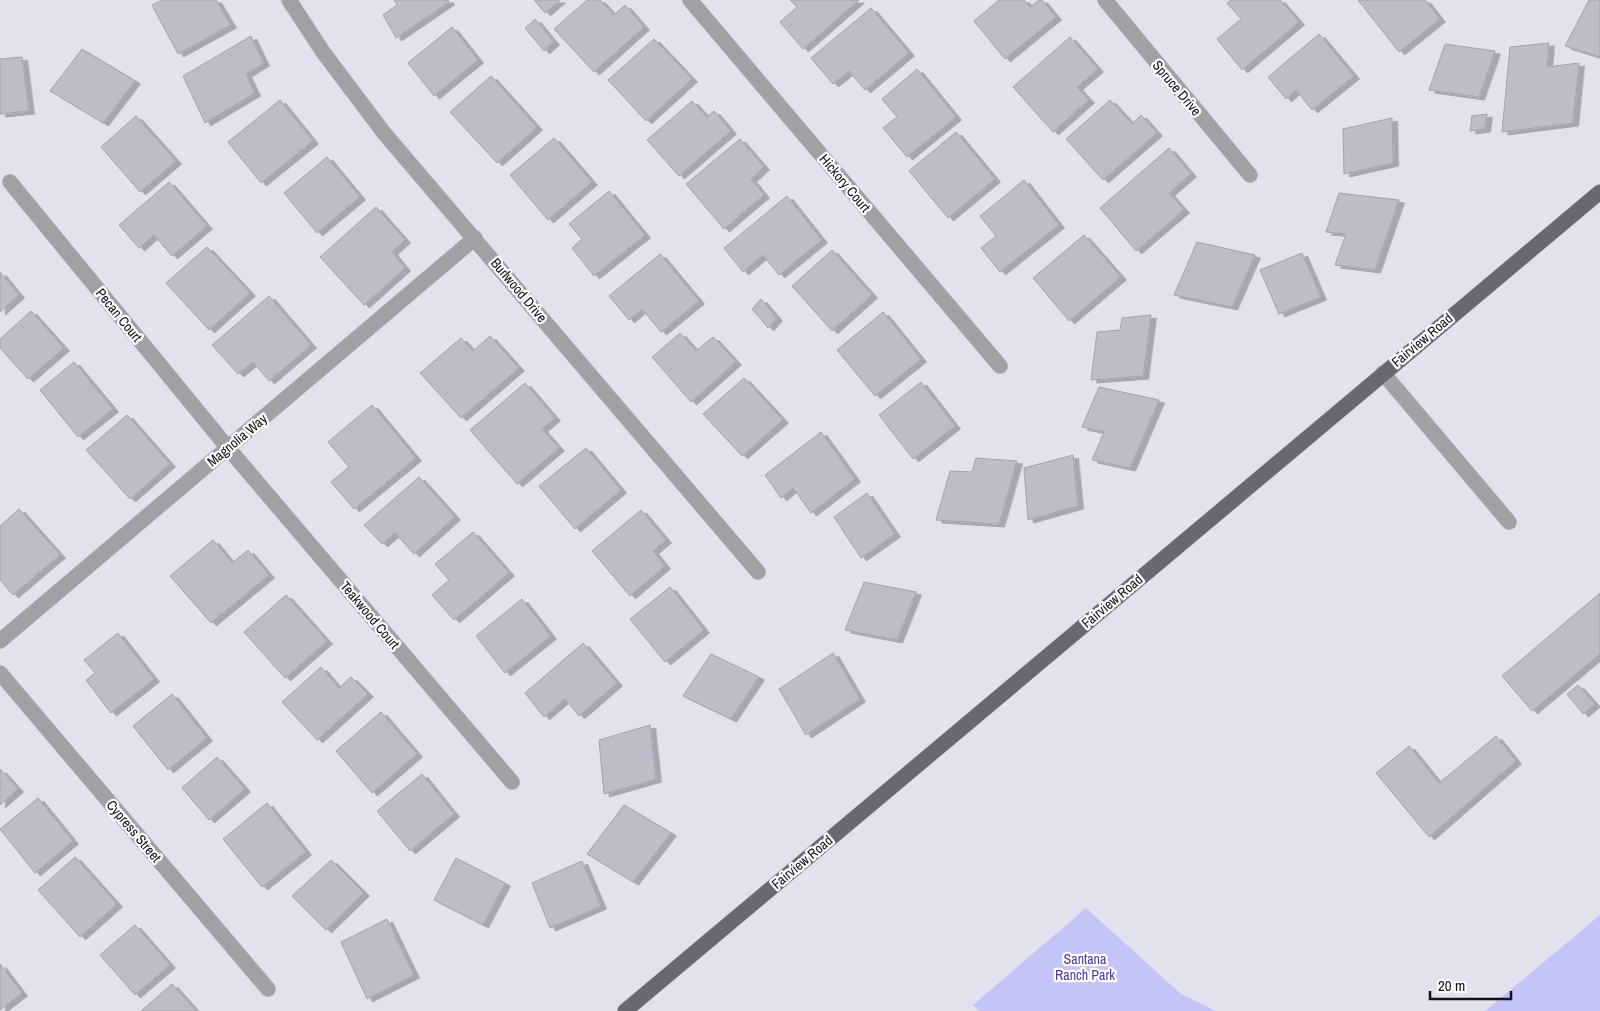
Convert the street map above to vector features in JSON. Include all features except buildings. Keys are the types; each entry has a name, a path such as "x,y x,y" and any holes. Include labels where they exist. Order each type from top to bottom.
{"main road":[{"name":"Fairview Road","path":"625,1011 1600,192"}],"street":[{"name":"Burlwood Drive","path":"290,0 347,85 384,133 758,572"},
{"name":"Hickory Court","path":"690,0 1000,366"},
{"name":"Spruce Drive","path":"1105,0 1250,175"},
{"name":"Pecan Court","path":"10,182 228,448"},
{"name":"Magnolia Way","path":"0,641 475,238"},
{"path":"1383,374 1509,522"},
{"name":"Teakwood Court","path":"228,448 512,782"},
{"name":"Cypress Street","path":"0,673 268,989"}],"green space":[{"name":"Santana Ranch Park","path":"1086,908 1181,994 1216,1011 979,1011 973,1005"},
{"path":"1600,915 1600,1011 1485,1011"}]}
